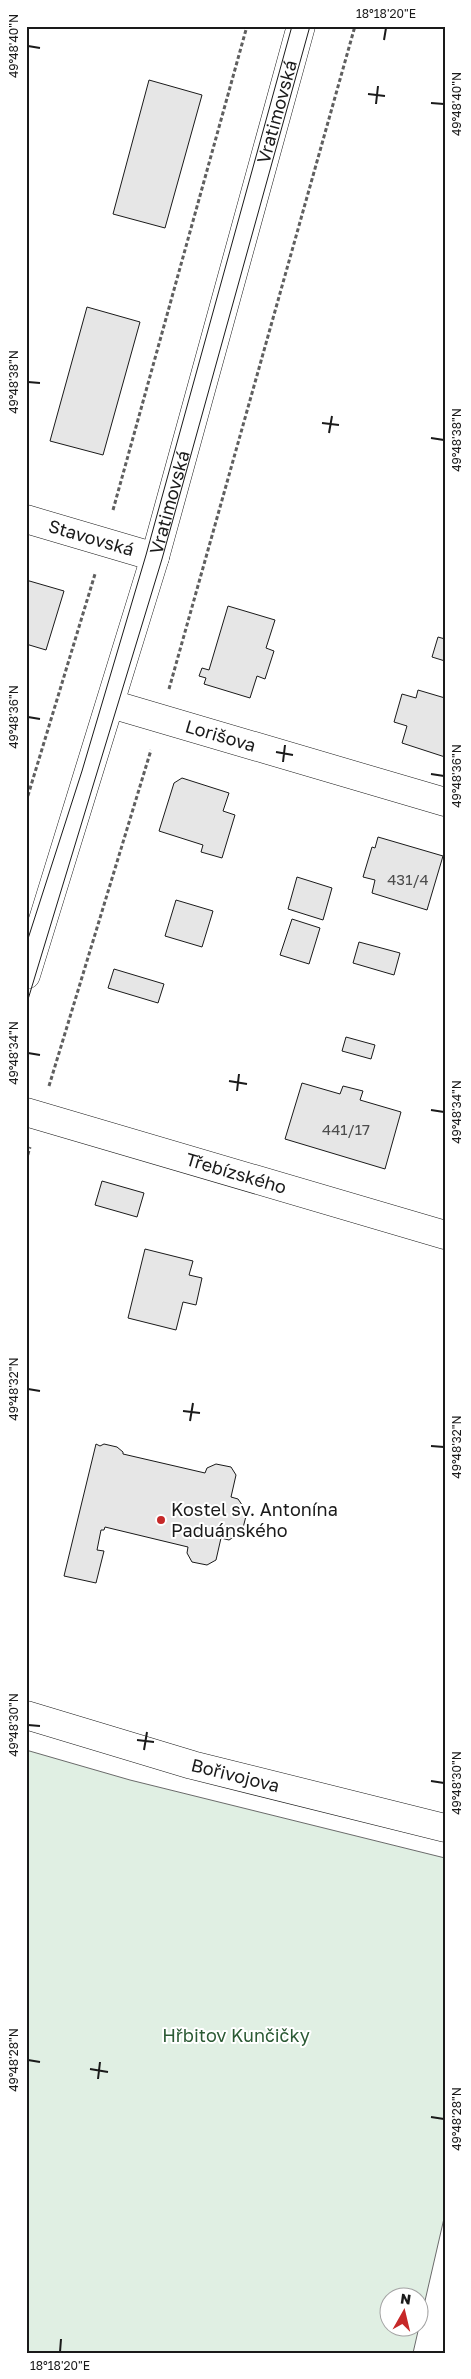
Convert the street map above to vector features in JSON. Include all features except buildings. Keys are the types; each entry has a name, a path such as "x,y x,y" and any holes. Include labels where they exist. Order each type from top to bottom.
{"street":[{"name":"Vratimovská","path":"26,974 155,557 301,26"},
{"name":"Stavovská","path":"26,519 155,557"},
{"name":"Lorišova","path":"111,704 445,802"},
{"name":"Třebízského","path":"33,1114 445,1235"},
{"name":"Bořivojova","path":"26,1715 192,1765 445,1828"}],"path":[{"path":"26,802 104,542 247,26"},
{"path":"26,1161 33,1114 160,719 355,26"}],"green space":[{"name":"Hřbitov Kunčičky","path":"26,1750 130,1780 445,1858 445,2214 428,2288 428,2286 378,2286 378,2336 417,2336 413,2353 34,2353 26,2351"}],"tram line":[{"path":"26,945 82,771 146,555 292,26"},
{"path":"26,1006 162,559 310,26"}],"place":[{"name":"Kostel sv. Antonína Paduánského","path":"161,1520"}]}
